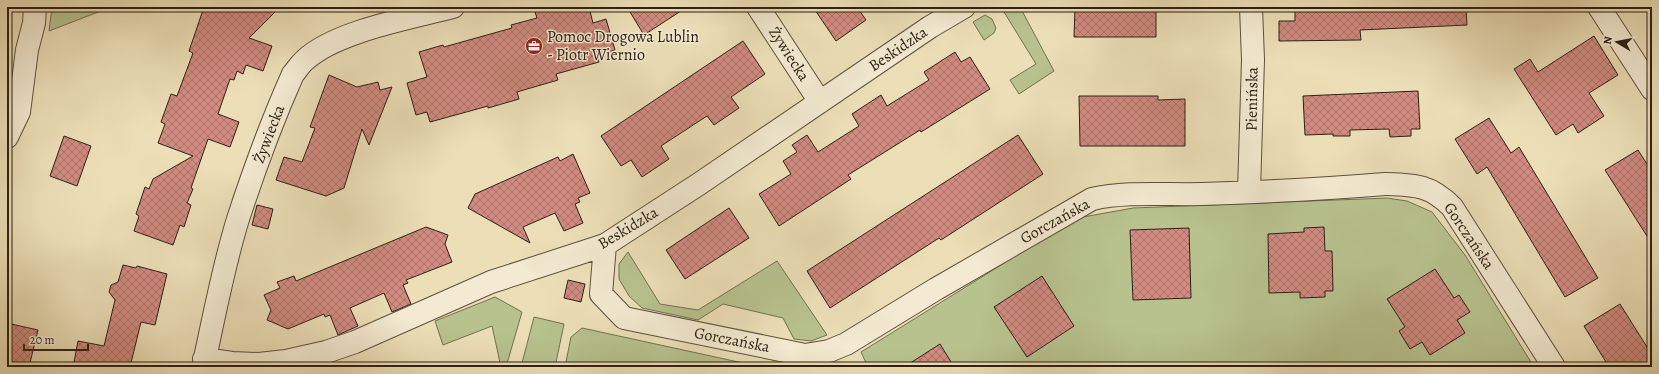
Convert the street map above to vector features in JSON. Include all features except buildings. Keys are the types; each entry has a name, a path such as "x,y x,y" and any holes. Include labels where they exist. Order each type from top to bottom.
{"street":[{"path":"7,137 19,112 27,50 34,24 35,7"},
{"name":"Żywiecka","path":"204,363 226,263 238,220 253,176 293,74 304,60 332,42 361,31 453,7"},
{"name":"Żywiecka","path":"758,7 820,102"},
{"name":"Beskidzka","path":"204,363 259,364 286,361 326,352 355,342 491,282 605,245 699,184 930,27 964,7"},
{"name":"Pienińska","path":"1249,191 1253,60 1251,7"},
{"path":"1601,8 1652,89"},
{"name":"Gorczańska","path":"605,245 601,294 624,318 805,355 829,351 846,344 1092,199 1106,196 1385,184 1408,185 1424,188 1440,195 1452,208 1554,367"}],"green space":[{"path":"52,7 111,7 49,31"},
{"path":"1008,7 1020,7 1054,71 1019,94 1010,80 1036,64 1004,12 1009,9"},
{"path":"985,15 992,19 996,28 994,33 984,40 973,22"},
{"path":"1387,198 1407,201 1432,212 1465,255 1534,367 864,367 867,365 861,352 1051,234 1083,217 1133,208"},
{"path":"628,252 660,304 698,310 777,261 827,335 811,341 794,339 783,318 723,304 698,320 642,308 629,296 619,279 619,264"},
{"path":"495,297 522,312 506,367 501,367 492,326 443,345 435,321"},
{"path":"534,317 564,324 555,367 521,367"},
{"path":"582,328 763,367 565,367 571,337"}],"place":[{"name":"Pomoc Drogowa Lublin - Piotr Wiernio","path":"534,46"}]}
